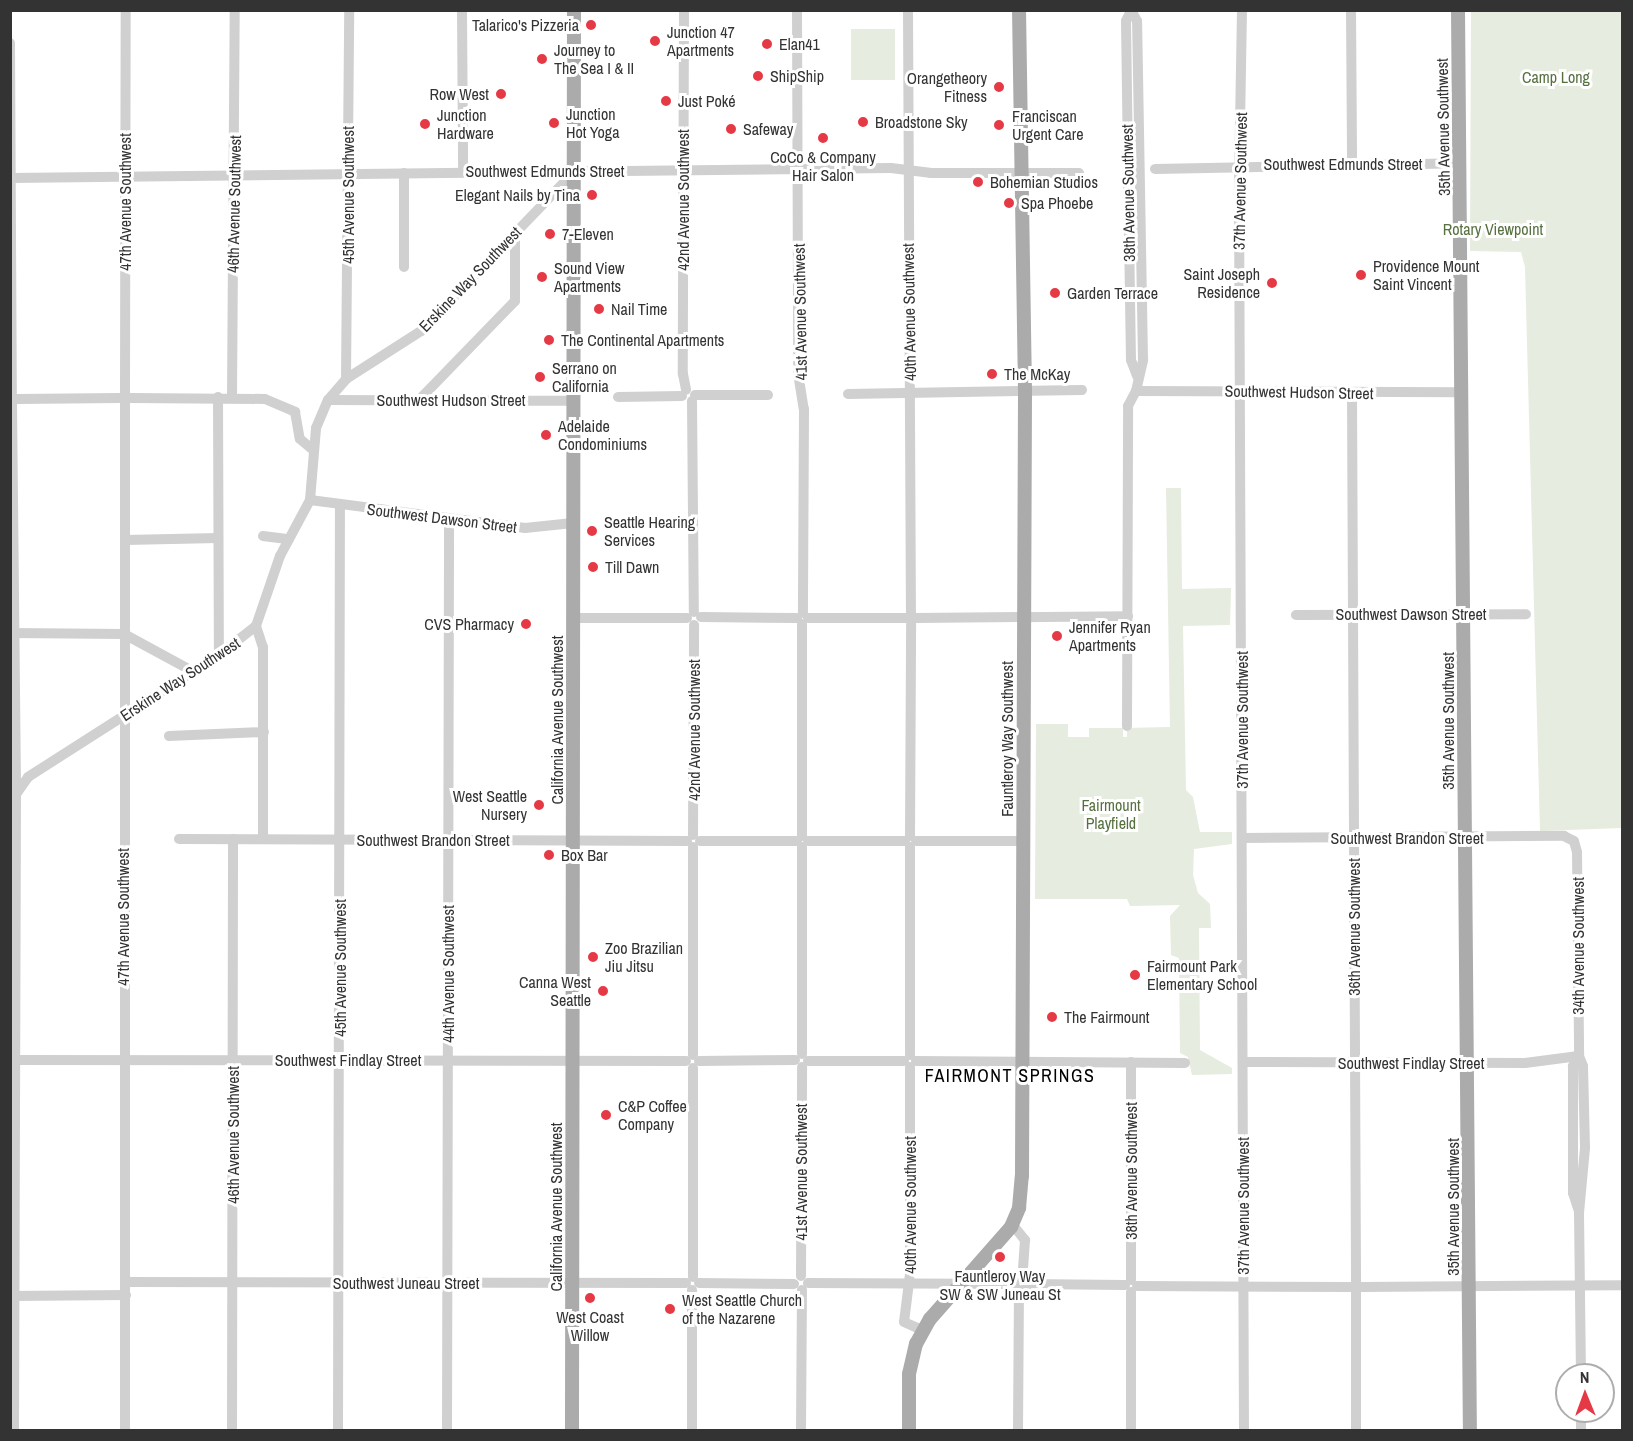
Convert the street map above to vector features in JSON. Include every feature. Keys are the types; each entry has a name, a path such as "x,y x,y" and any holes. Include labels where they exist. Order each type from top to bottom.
{"main road":[{"name":"California Avenue Southwest","path":"572,1431 574,10"},
{"name":"Fauntleroy Way Southwest","path":"909,1431 909,1371 922,1330 1012,1224 1022,1176 1025,392 1019,10"},
{"name":"35th Avenue Southwest","path":"1458,10 1465,615 1470,1431"}],"street":[{"name":"47th Avenue Southwest","path":"125,1431 126,10"},
{"name":"46th Avenue Southwest","path":"232,397 235,10"},
{"name":"45th Avenue Southwest","path":"346,379 349,10"},
{"path":"462,10 463,171"},
{"name":"42nd Avenue Southwest","path":"684,10 683,374 689,396 694,618 692,1431"},
{"name":"41st Avenue Southwest","path":"797,10 800,169 798,373 804,409 801,1431"},
{"name":"40th Avenue Southwest","path":"908,10 911,618 910,1061 909,1284 904,1322 922,1330"},
{"name":"37th Avenue Southwest","path":"1242,10 1240,392 1244,1431"},
{"path":"1351,10 1352,163"},
{"name":"38th Avenue Southwest","path":"1127,726 1128,406 1136,391 1137,376 1131,360 1130,336 1126,21 1131,11"},
{"path":"10,43 12,633 16,795 13,843 14,1431"},
{"name":"Southwest Edmunds Street","path":"1155,170 1352,163 1460,164"},
{"name":"Southwest Edmunds Street","path":"11,178 463,171 800,169 1023,174 1079,173"},
{"name":"Erskine Way Southwest","path":"16,795 28,777 194,672 256,626 289,539 310,500 312,449 316,428 328,400 346,379 421,331 574,172"},
{"path":"404,173 404,267"},
{"path":"419,400 515,302 515,233"},
{"path":"848,394 1082,390"},
{"name":"Southwest Hudson Street","path":"1136,391 1461,392"},
{"name":"36th Avenue Southwest","path":"1352,393 1351,614 1356,1431"},
{"path":"618,397 768,395"},
{"path":"12,399 219,397 265,399 295,412 300,439 312,449"},
{"path":"219,397 219,655"},
{"name":"Southwest Hudson Street","path":"328,400 573,401"},
{"name":"Southwest Dawson Street","path":"310,500 525,528 573,524"},
{"name":"45th Avenue Southwest","path":"338,1431 340,504"},
{"name":"44th Avenue Southwest","path":"447,1431 449,518"},
{"path":"263,536 289,539"},
{"path":"125,540 218,538"},
{"name":"Southwest Dawson Street","path":"1296,615 1526,614"},
{"path":"574,618 1128,616"},
{"path":"256,626 263,647 263,839"},
{"path":"12,633 124,634 194,672"},
{"path":"169,736 264,732"},
{"name":"Southwest Brandon Street","path":"1242,838 1571,838"},
{"name":"34th Avenue Southwest","path":"1571,838 1577,852 1579,1056 1584,1066 1585,1148 1579,1213 1581,1363"},
{"name":"Southwest Brandon Street","path":"179,839 1023,841"},
{"name":"46th Avenue Southwest","path":"232,1431 233,839"},
{"name":"Southwest Findlay Street","path":"1243,1062 1526,1063 1579,1056"},
{"name":"Southwest Findlay Street","path":"13,1060 802,1060 1185,1063"},
{"name":"38th Avenue Southwest","path":"1131,1062 1131,1431"},
{"path":"1012,1224 1025,1240 1021,1284 1018,1431"},
{"name":"Southwest Juneau Street","path":"126,1282 1356,1287 1623,1285"},
{"path":"12,1296 126,1295"}],"green space":[{"name":"Camp Long","path":"1471,11 1622,11 1622,828 1540,831 1525,267 1521,252 1470,251"},
{"path":"851,29 895,29 895,80 851,80"},
{"name":"Fairmount Playfield","path":"1166,488 1181,488 1182,589 1231,588 1230,625 1183,626 1186,790 1193,797 1200,832 1232,832 1232,844 1194,849 1193,875 1198,893 1210,904 1211,928 1199,928 1200,1050 1232,1068 1232,1074 1192,1075 1188,1057 1180,1053 1179,958 1171,955 1170,916 1180,905 1130,906 1127,899 1035,899 1036,724 1068,724 1068,737 1089,737 1089,728 1123,728 1123,737 1127,737 1127,728 1170,727"}],"place":[{"name":"Talarico's Pizzeria","path":"591,25"},
{"name":"Junction 47 Apartments","path":"655,41"},
{"name":"Elan41","path":"767,44"},
{"name":"Journey to The Sea I & II","path":"542,59"},
{"name":"ShipShip","path":"758,76"},
{"name":"Orangetheory Fitness","path":"999,87"},
{"name":"Row West","path":"501,94"},
{"name":"Just Poké","path":"666,101"},
{"name":"Broadstone Sky","path":"863,122"},
{"name":"Junction Hot Yoga","path":"554,123"},
{"name":"Junction Hardware","path":"425,124"},
{"name":"Franciscan Urgent Care","path":"999,125"},
{"name":"Safeway","path":"731,129"},
{"name":"CoCo & Company Hair Salon","path":"823,138"},
{"name":"Bohemian Studios","path":"978,182"},
{"name":"Elegant Nails by Tina","path":"592,195"},
{"name":"Spa Phoebe","path":"1009,203"},
{"name":"7-Eleven","path":"550,234"},
{"name":"Providence Mount Saint Vincent","path":"1361,275"},
{"name":"Sound View Apartments","path":"542,277"},
{"name":"Saint Joseph Residence","path":"1272,283"},
{"name":"Garden Terrace","path":"1055,293"},
{"name":"Nail Time","path":"599,309"},
{"name":"The Continental Apartments","path":"549,340"},
{"name":"The McKay","path":"992,374"},
{"name":"Serrano on California","path":"540,377"},
{"name":"Adelaide Condominiums","path":"546,435"},
{"name":"Seattle Hearing Services","path":"592,531"},
{"name":"Till Dawn","path":"593,567"},
{"name":"CVS Pharmacy","path":"526,624"},
{"name":"Jennifer Ryan Apartments","path":"1057,636"},
{"name":"West Seattle Nursery","path":"539,805"},
{"name":"Box Bar","path":"549,855"},
{"name":"Zoo Brazilian Jiu Jitsu","path":"593,957"},
{"name":"Fairmount Park Elementary School","path":"1135,975"},
{"name":"Canna West Seattle","path":"603,991"},
{"name":"The Fairmount","path":"1052,1017"},
{"name":"C&P Coffee Company","path":"606,1115"},
{"name":"Fauntleroy Way SW & SW Juneau St","path":"1000,1257"},
{"name":"West Coast Willow","path":"590,1298"},
{"name":"West Seattle Church of the Nazarene","path":"670,1309"}],"district":[{"name":"FAIRMONT SPRINGS","path":"1010,1076"}],"park label":[{"name":"Rotary Viewpoint","path":"1493,229"}]}
